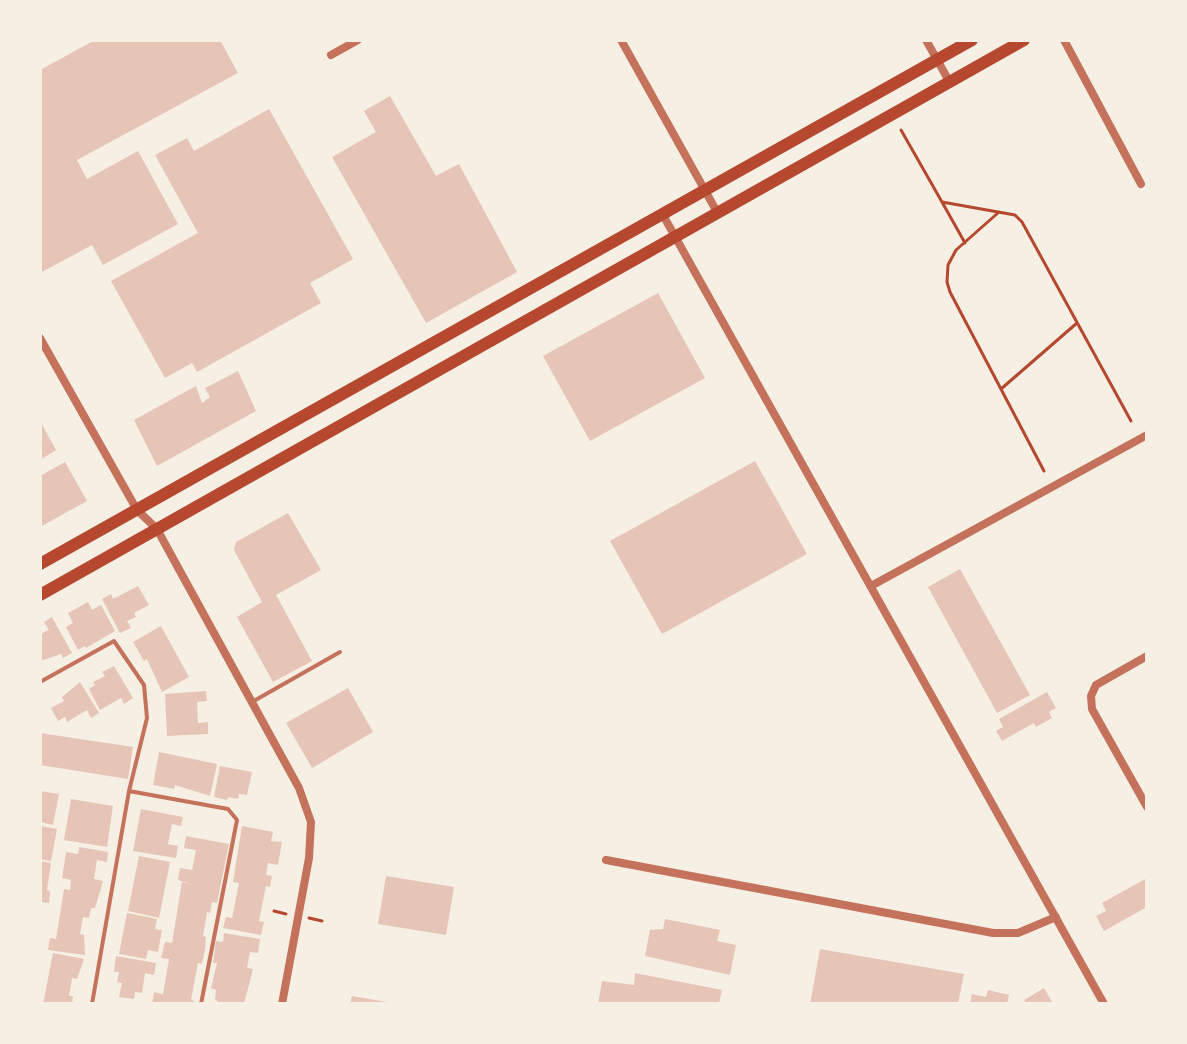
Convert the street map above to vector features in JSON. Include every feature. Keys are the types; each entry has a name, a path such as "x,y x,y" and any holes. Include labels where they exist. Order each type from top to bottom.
{"main road":[{"path":"40,564 972,40"},
{"path":"40,595 1024,40"}],"street":[{"path":"331,55 358,40"},
{"path":"621,40 717,212"},
{"path":"926,40 949,81"},
{"path":"1064,40 1141,184"},
{"path":"663,215 1104,1004"},
{"path":"40,338 137,510 157,529 299,788 311,822 309,858 282,1004"},
{"path":"871,586 1147,435"},
{"path":"1147,656 1096,685 1091,696 1092,709 1147,807"},
{"path":"606,860 993,933 1018,933 1056,917"}],"lane":[{"path":"40,682 114,641 144,685 147,718 129,791 92,1004"},
{"path":"252,702 340,652"},
{"path":"129,791 228,809 237,820 201,1004"}],"path":[{"path":"901,130 965,243"},
{"path":"942,202 1015,215 1022,222 1131,421"},
{"path":"999,212 951,258 947,282 1044,471"},
{"path":"1001,389 1077,322"}],"building":[{"path":"95,40 220,40 238,73 77,160 87,179 138,151 178,224 103,265 92,245 42,272 40,70"},
{"path":"390,96 436,176 459,164 517,272 426,323 332,157 376,132 364,111"},
{"path":"269,109 353,259 310,283 321,303 197,372 192,363 165,378 111,281 198,233 155,155 187,138 194,151"},
{"path":"658,293 705,378 590,441 543,356"},
{"path":"238,371 256,411 157,466 134,420 196,386 202,403 210,397 205,388"},
{"path":"40,421 56,450 40,460"},
{"path":"755,461 807,554 662,634 610,541"},
{"path":"65,462 87,501 40,527 40,476"},
{"path":"288,513 321,570 276,595 312,661 273,682 237,617 262,602 234,550 236,542"},
{"path":"960,569 1030,695 997,713 928,587"},
{"path":"138,586 149,605 134,613 136,617 127,621 131,628 120,633 102,599 111,594 113,599"},
{"path":"88,602 92,610 101,605 115,631 78,650 66,627 73,623 68,613"},
{"path":"52,617 72,653 63,658 61,654 40,661 40,634 49,630 44,622"},
{"path":"161,626 189,677 162,692 147,659 144,661 133,642"},
{"path":"114,666 133,698 124,704 121,698 100,710 89,689 95,685 93,682 105,676 102,672"},
{"path":"80,682 99,713 91,718 87,710 67,722 65,717 58,721 51,708 64,701 62,697"},
{"path":"348,688 373,732 312,768 286,723"},
{"path":"206,691 207,701 197,702 198,723 208,722 208,734 167,736 165,694"},
{"path":"1047,692 1056,708 1049,712 1052,718 1036,727 1034,723 1002,741 996,731 1003,727 999,719"},
{"path":"40,733 133,747 128,779 40,765"},
{"path":"159,752 217,764 210,796 175,785 174,789 153,785"},
{"path":"220,766 252,772 247,795 239,794 238,799 228,797 227,800 214,797"},
{"path":"40,791 59,794 53,825 40,822"},
{"path":"71,799 113,806 107,847 64,840"},
{"path":"141,809 183,817 181,826 172,824 168,844 178,846 176,858 133,851"},
{"path":"40,826 57,829 51,861 40,859"},
{"path":"242,826 273,832 271,841 282,842 278,865 268,863 266,875 272,876 270,887 266,886 259,921 264,922 261,935 223,928 226,917 232,918 239,883 233,882"},
{"path":"186,836 229,844 217,903 212,902 210,913 207,912 203,936 206,937 205,949 202,964 198,963 191,1000 193,1004 152,1004 154,992 163,994 169,959 161,958 165,942 172,943 182,882 191,884 178,880 180,868 192,870 196,850 184,848"},
{"path":"79,847 108,852 107,862 97,860 94,879 103,881 95,908 91,908 89,918 83,917 80,934 84,935 85,955 48,950 50,938 56,939 64,889 70,890 71,880 62,878 66,852 78,854"},
{"path":"139,856 170,862 159,918 128,911"},
{"path":"40,861 51,863 47,890 50,891 49,903 40,902"},
{"path":"386,876 454,887 446,935 378,924"},
{"path":"1147,878 1147,907 1104,931 1096,916 1106,911 1102,903"},
{"path":"127,913 157,919 155,929 162,930 158,952 148,950 146,959 119,954"},
{"path":"665,919 720,930 717,941 736,945 730,975 645,956 650,930 663,929"},
{"path":"224,933 260,939 258,953 250,952 247,968 253,969 244,1004 218,1004 215,1000 216,990 211,988 217,963 213,963 216,941 223,942"},
{"path":"820,949 964,974 958,1004 810,1004"},
{"path":"53,953 84,959 77,979 72,978 69,996 73,996 72,1004 43,1004"},
{"path":"116,956 156,963 154,975 145,973 142,993 135,992 134,999 119,997 122,983 117,982 119,972 114,972"},
{"path":"635,973 722,990 719,1004 598,1004 602,981 634,985"},
{"path":"1044,988 1053,1004 1027,1004 1024,1000"},
{"path":"988,990 1009,995 1007,1004 970,1004 972,994 986,997"},
{"path":"352,996 387,1002 387,1004 350,1004"}]}
